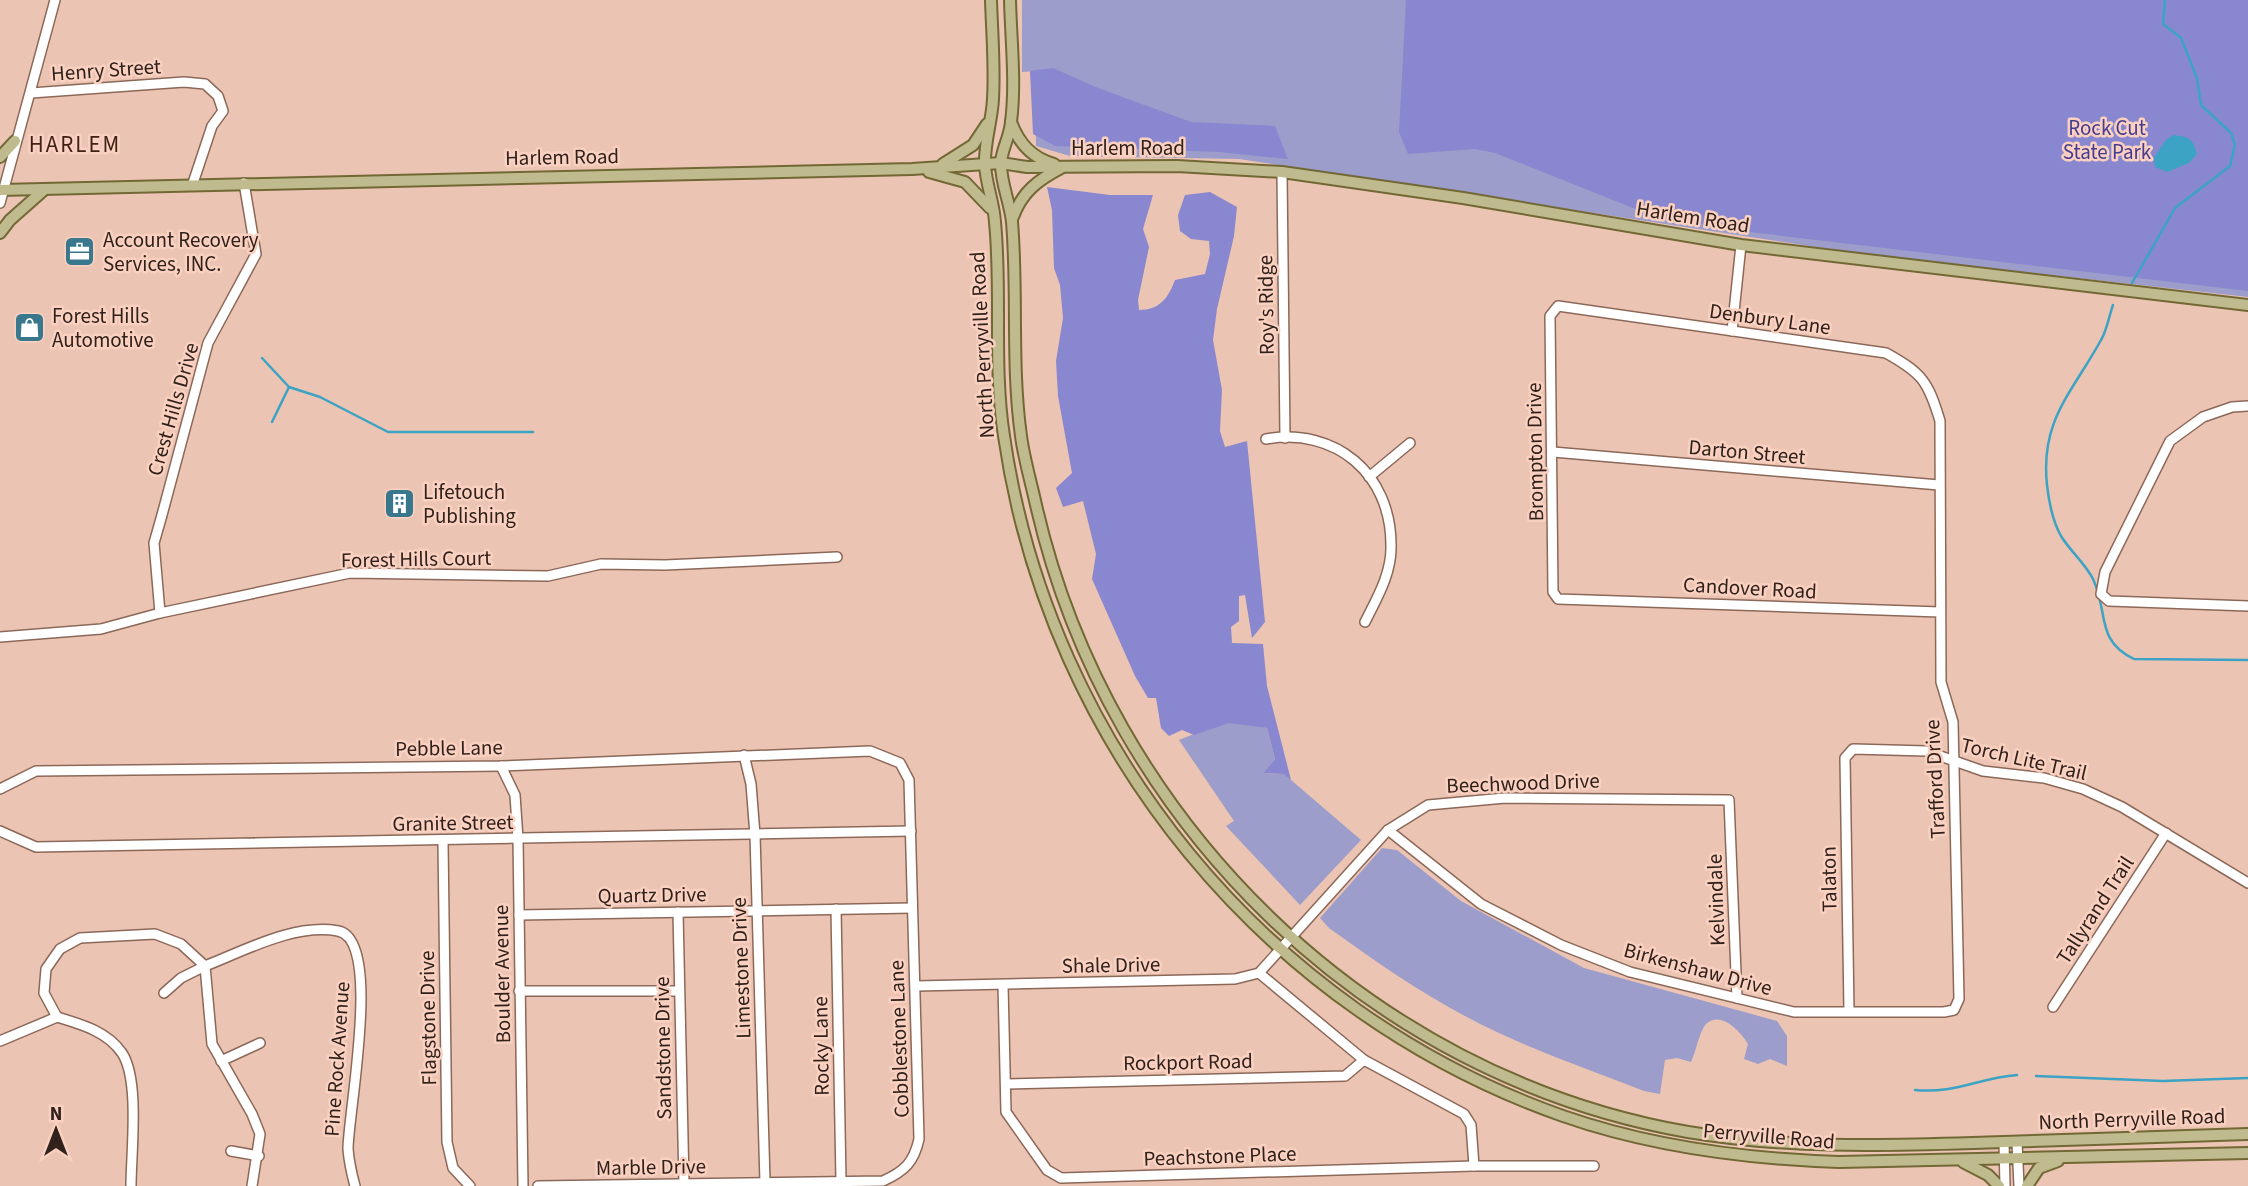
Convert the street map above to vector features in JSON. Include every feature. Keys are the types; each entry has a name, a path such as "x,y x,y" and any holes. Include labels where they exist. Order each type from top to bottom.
{"main road":[{"name":"North Perryville Road","path":"991,0 993,101 985,163 995,221 998,355 1004,436 1024,534 1057,633 1092,710 1146,799 1192,860 1279,949 1364,1017 1422,1052 1524,1102"},
{"name":"North Perryville Road","path":"1010,0 1011,122 1001,163 1012,219 1014,357 1021,439 1046,549 1078,643 1119,725 1168,803 1242,891 1289,938 1381,1007 1457,1053 1535,1088"},
{"path":"912,169 941,166 973,145 985,127 993,101"},
{"path":"1011,122 1015,134 1030,153 1063,167"},
{"path":"0,157 15,141"},
{"name":"Harlem Road","path":"2,190 193,183 912,169 985,163 1027,167 1177,166 1282,172 1423,192 1741,245 2248,305"},
{"path":"1012,219 1019,202 1030,187 1063,167"},
{"path":"912,169 950,176 965,182 986,201 995,221"},
{"path":"0,233 22,207 47,188"},
{"name":"Perryville Road","path":"1535,1088 1613,1114 1685,1131 1768,1143 1872,1146 2017,1142"},
{"name":"Perryville Road","path":"1524,1102 1615,1132 1719,1153 1803,1161 2018,1158"},
{"name":"North Perryville Road","path":"2017,1142 2248,1134"},
{"name":"North Perryville Road","path":"2018,1158 2248,1153"},
{"path":"2027,1186 2039,1168 2070,1157"},
{"path":"1954,1159 1974,1166 1999,1186"}],"street":[{"path":"0,203 55,0"},
{"name":"Henry Street","path":"31,93 184,82 205,84 218,96 223,111 212,126 193,183"},
{"name":"Roy's Ridge","path":"1282,172 1285,438"},
{"name":"Crest Hills Drive","path":"160,613 154,543 208,343 256,254 244,183"},
{"path":"1732,331 1741,245"},
{"name":"Denbury Lane","path":"1558,306 1886,352 1917,370 1933,396 1940,421"},
{"name":"Brompton Drive","path":"1558,306 1550,316 1553,592 1558,599"},
{"path":"2248,406 2232,407 2203,417 2170,441 2105,572 2101,594 2109,601 2248,606"},
{"name":"Trafford Drive","path":"1940,421 1941,682 1953,722 1954,762 1959,999 1954,1010"},
{"path":"1266,439 1316,440 1339,448 1357,460 1380,494 1391,545 1383,585 1366,622"},
{"path":"1369,477 1410,443"},
{"name":"Darton Street","path":"1553,452 1939,485"},
{"name":"Forest Hills Court","path":"0,637 101,629 160,613 350,573 548,576 601,565 665,565 837,557"},
{"name":"Candover Road","path":"1558,599 1940,612"},
{"name":"Torch Lite Trail","path":"1853,749 1926,751 1983,771 2044,778 2082,789 2122,807 2248,883"},
{"name":"Talaton","path":"1849,1011 1845,758 1853,749"},
{"name":"Pebble Lane","path":"0,789 36,771 501,765 870,751 900,763"},
{"name":"Limestone Drive","path":"744,755 751,784 755,835 765,1182"},
{"name":"Cobblestone Lane","path":"765,1182 883,1181 901,1173 915,1158 919,1139 911,831 909,780 900,763"},
{"name":"Boulder Avenue","path":"501,765 515,795 518,839 523,1186"},
{"name":"Beechwood Drive","path":"1289,938 1388,830 1428,805 1505,798 1729,800"},
{"name":"Kelvindale","path":"1729,800 1737,998"},
{"name":"Birkenshaw Drive","path":"1388,830 1481,905 1561,945 1630,972 1794,1012 1954,1010"},
{"name":"Granite Street","path":"0,831 36,847 443,842 911,831"},
{"name":"Tallyrand Trail","path":"2053,1007 2166,833"},
{"name":"Flagstone Drive","path":"443,842 447,1142 453,1168 470,1186"},
{"name":"Quartz Drive","path":"519,915 912,908"},
{"name":"Rocky Lane","path":"836,909 841,1181"},
{"name":"Sandstone Drive","path":"678,912 684,1184"},
{"name":"Pine Rock Avenue","path":"205,966 302,931 338,931 351,936 358,949 360,973 359,1059 348,1150 355,1186"},
{"path":"131,1186 131,1079 123,1054 97,1032 57,1017 44,993 46,969 60,948 80,938 155,934 181,944 205,966 212,1044 253,1114 261,1134 252,1186"},
{"path":"1289,938 1259,973 1364,1060 1464,1114 1471,1125 1474,1166"},
{"path":"164,993 181,978 205,966"},
{"name":"Shale Drive","path":"916,986 1235,979 1259,973"},
{"name":"Peachstone Place","path":"1003,985 1006,1112 1047,1170 1061,1178 1474,1166 1594,1166"},
{"path":"519,991 679,991"},
{"path":"0,1041 57,1017"},
{"path":"221,1060 260,1043"},
{"name":"Rockport Road","path":"1006,1084 1345,1076 1364,1060"},
{"path":"2004,1142 2005,1186"},
{"path":"2017,1142 2019,1186"},
{"path":"231,1151 259,1156"},
{"name":"Marble Drive","path":"538,1186 765,1182"}],"green space":[{"name":"Rock Cut State Park","path":"1022,0 2248,0 2248,297 1862,254 1239,159 1070,156 1036,146 1035,71 1022,72"},
{"name":"Rock Cut State Park","path":"1406,0 2248,0 2248,291 1741,231 1653,216 1495,153 1475,149 1408,154 1399,132"},
{"path":"1053,68 1098,88 1191,122 1275,126 1288,159 1219,152 1055,146 1033,134 1030,71"},
{"path":"1047,187 1110,195 1153,195 1143,229 1149,247 1138,300 1139,310 1153,308 1162,302 1175,280 1205,274 1210,254 1209,241 1191,239 1180,231 1178,215 1185,195 1210,192 1237,207 1234,236 1217,309 1213,340 1222,390 1220,431 1225,447 1247,441 1265,622 1252,638 1245,595 1239,596 1239,621 1231,627 1232,643 1263,644 1267,686 1291,780 1283,774 1263,773 1275,759 1267,728 1229,723 1194,735 1182,730 1169,736 1161,728 1156,698 1148,698 1135,676 1092,579 1096,554 1083,501 1063,507 1056,488 1072,473 1058,396 1056,361 1063,318 1060,285 1054,268 1052,210"},
{"path":"1229,720 1267,728 1275,759 1263,773 1283,774 1361,840 1300,905 1226,826 1234,821 1179,740"},
{"path":"1382,848 1397,850 1461,901 1584,968 1777,1021 1787,1036 1787,1066 1770,1059 1758,1064 1744,1059 1748,1044 1741,1034 1724,1021 1712,1020 1706,1024 1699,1037 1691,1062 1677,1058 1665,1060 1660,1094 1644,1091 1535,1049 1454,1010 1370,957 1329,928 1320,918"}],"shaded area":[{"path":"2173,135 2189,139 2197,154 2189,163 2167,172 2155,167 2154,158 2165,141"}],"waterway":[{"path":"2132,283 2175,208 2230,166 2235,145 2231,133 2201,105 2197,78 2181,38 2163,24 2165,0"},
{"path":"2113,305 2103,336 2060,408 2048,442 2047,485 2055,524 2093,579 2108,634 2122,652 2134,659 2248,660"},
{"path":"262,358 289,387 320,397 388,432 533,432"},
{"path":"272,422 289,387"},
{"path":"1915,1090 1942,1090 2017,1075"},
{"path":"2036,1076 2163,1081 2248,1078"}],"place":[{"name":"Account Recovery Services, INC.","path":"80,252"},
{"name":"Forest Hills Automotive","path":"29,328"},
{"name":"Lifetouch Publishing","path":"400,504"}],"district":[{"name":"HARLEM","path":"75,144"}]}
